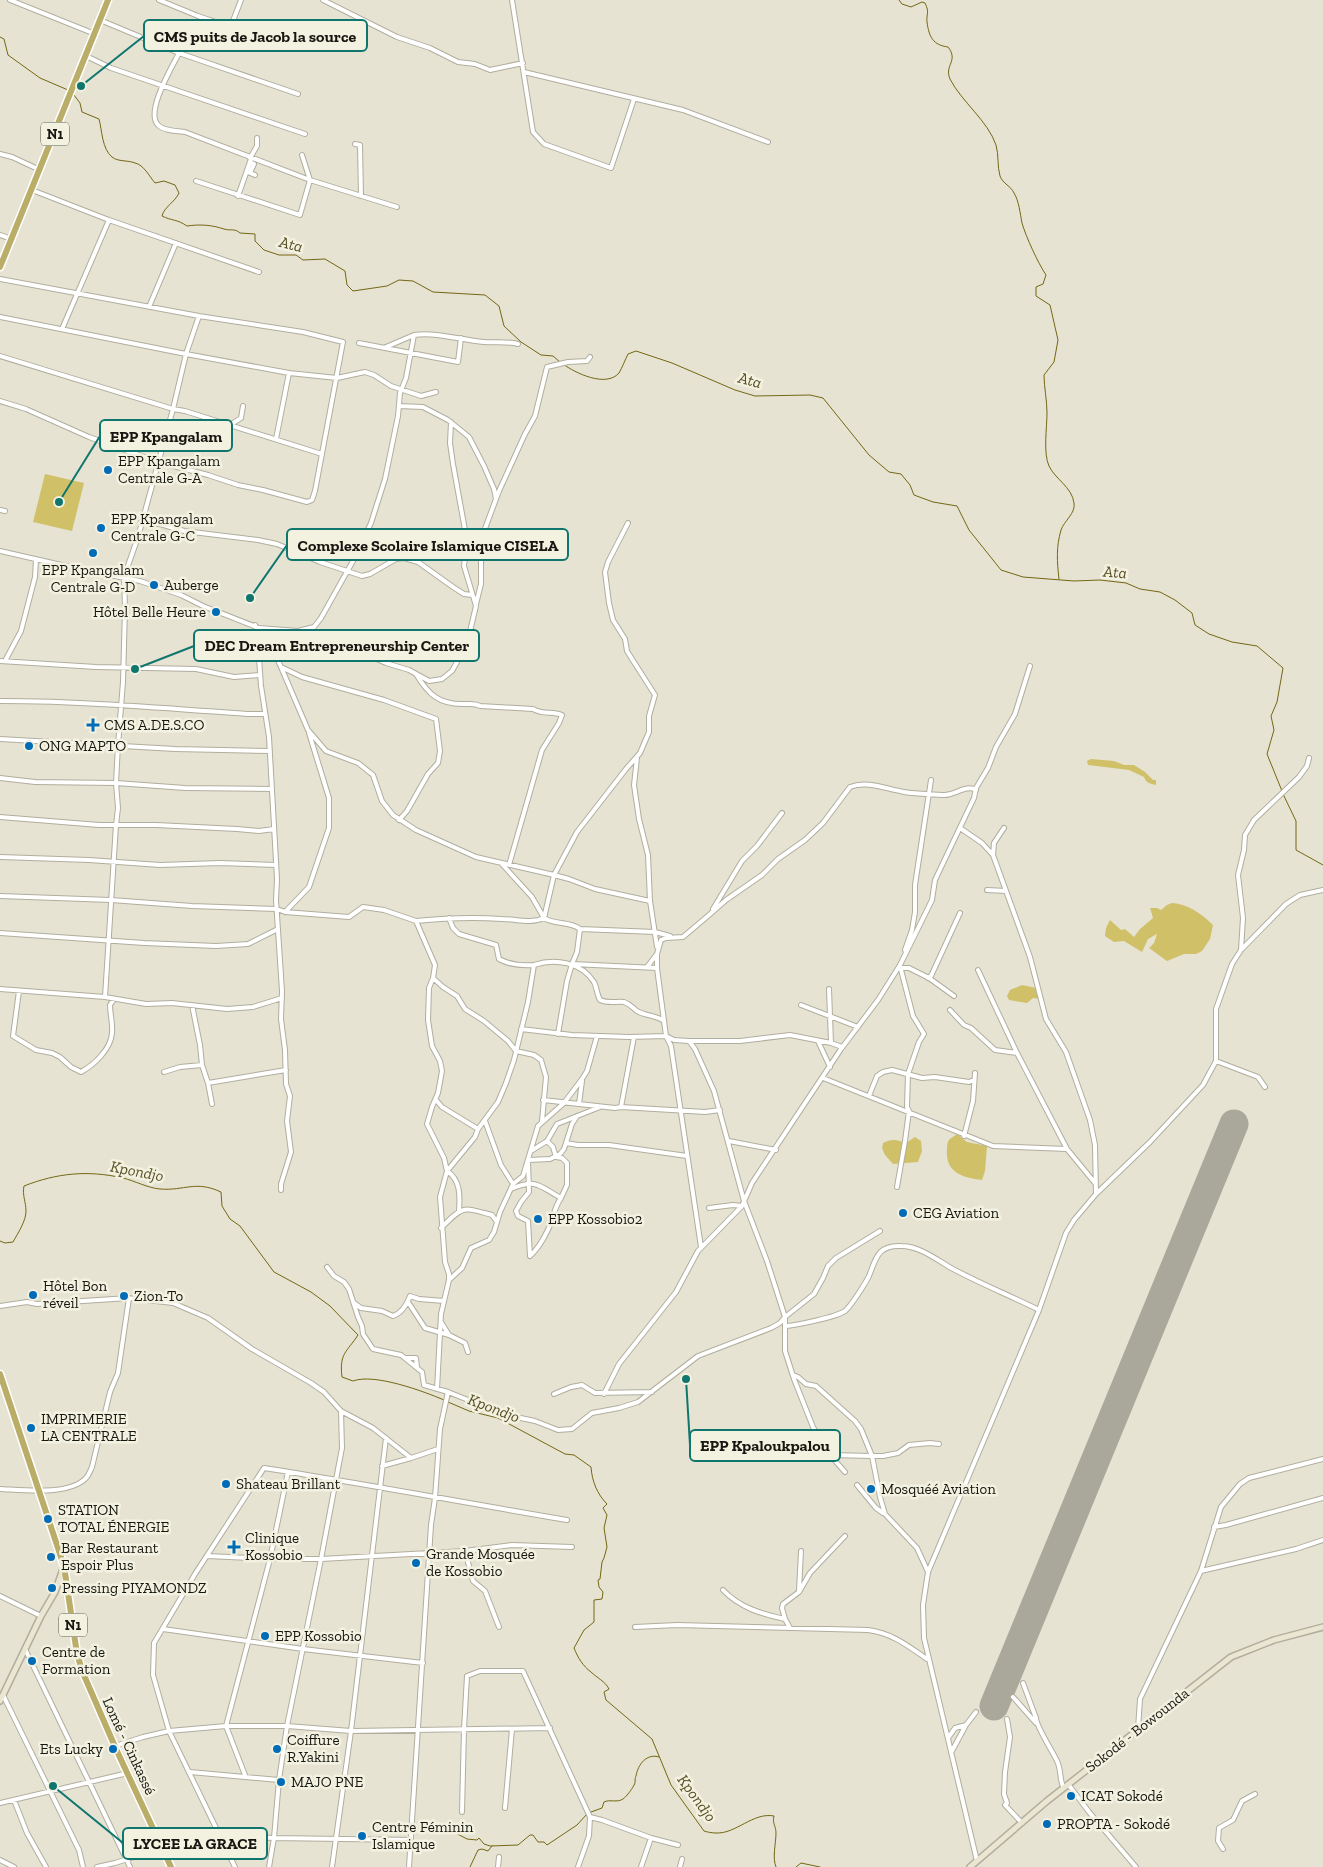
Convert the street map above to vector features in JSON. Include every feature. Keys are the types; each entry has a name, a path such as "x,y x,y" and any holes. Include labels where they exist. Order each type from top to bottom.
{"highway":[{"name":"N1","path":"0,267 108,0"},
{"name":"Lomé - Cinkassé","path":"0,1374 3,1391 40,1491 64,1566 80,1665 171,1867"}],"main road":[{"path":"0,1701 57,1587 64,1566"},
{"name":"Sokodé - Bowounda","path":"970,1867 1066,1786 1231,1658 1274,1640 1323,1627"}],"street":[{"path":"10,0 95,34"},
{"path":"159,0 198,16 282,45"},
{"path":"231,26 241,0"},
{"path":"323,0 397,37 430,48 458,62 475,64 490,70 523,63"},
{"path":"512,0 533,132 544,144 611,168 634,99"},
{"path":"100,20 179,53 298,94"},
{"path":"179,53 163,85 154,109 158,125 185,132 250,160 396,207"},
{"path":"86,56 112,68 305,134"},
{"path":"524,72 683,110 768,142"},
{"path":"238,196 250,160 257,146 257,138"},
{"path":"354,144 360,145 361,196"},
{"path":"0,154 40,170"},
{"path":"196,181 300,215 310,180 302,155"},
{"path":"250,160 254,164 250,173 254,174"},
{"path":"32,190 109,220 259,272"},
{"path":"62,329 109,220"},
{"path":"0,235 12,239"},
{"path":"149,307 176,243"},
{"path":"0,279 77,295 303,332 343,342 313,497 312,500 307,502 158,462 89,437 26,409 0,401"},
{"path":"105,997 118,808 116,783 124,666 124,577 132,558 174,409 186,354 199,316"},
{"path":"0,317 289,373 337,378 365,372 374,375 391,386 421,396 436,392"},
{"path":"386,347 414,335 439,334 484,342 512,342 518,344"},
{"path":"259,628 302,631 316,625 337,592 371,523 381,493 392,453 402,389 406,378 414,335"},
{"path":"359,343 458,362 461,338"},
{"path":"0,356 322,454"},
{"path":"285,630 339,644 433,682 442,680 452,671 467,644 481,584 481,542 496,500 535,416 548,367 568,362 587,361 590,357"},
{"path":"276,439 289,373"},
{"path":"230,425 241,418 242,406"},
{"path":"399,406 423,407 451,422 469,437 494,489 496,500"},
{"path":"451,422 450,443 467,541 464,566 476,606"},
{"path":"142,522 160,524 184,531 277,544 347,572 366,576 396,560 404,558 418,562 464,594 472,595"},
{"path":"544,918 554,875 577,832 626,769 637,758 647,738 649,716 656,696 632,659 625,639 613,620 608,603 606,572 608,562 628,523"},
{"path":"0,551 140,581 181,595 203,606 254,625 265,634 308,730 329,798 330,819 309,887 285,912"},
{"path":"6,661 21,631 35,576 36,558"},
{"path":"254,625 257,630 259,675 270,751 282,998 281,1019 286,1084 290,1096 287,1121 291,1152 281,1184 281,1190"},
{"path":"0,661 77,666 196,669 234,677 259,675"},
{"path":"604,1394 619,1364 676,1292 702,1247 743,1203 752,1183 776,1150 842,1047 878,1000 900,966 932,900 935,880 976,790 988,768 996,747 1015,714 1030,666"},
{"path":"281,667 302,676 384,700 436,719 440,751 438,763 428,774 407,811 399,820"},
{"path":"416,674 429,693 449,703 476,703 480,706 533,709 540,713 556,712 562,714 559,723 542,750 509,865"},
{"path":"0,701 122,704 266,714"},
{"path":"308,730 326,751 358,763 373,775 382,800 399,820 455,849 476,857 554,875 595,889 650,902"},
{"path":"0,739 175,749 270,751"},
{"path":"637,758 634,785 639,819 648,855 650,902 664,1021 666,1036 671,1046 702,1247"},
{"path":"1241,950 1243,918 1238,875 1246,836 1254,820 1300,777 1307,766 1309,758"},
{"path":"0,778 35,782 116,783 185,788 272,789"},
{"path":"897,1187 909,1111 907,1107 908,1074 919,1042 924,1034 913,1016 900,966 912,930 915,912 915,885 931,780"},
{"path":"647,967 657,954 661,940 678,938 686,934 726,900 805,840 825,820 850,787 863,784 901,791 951,795 963,789 973,788 976,790"},
{"path":"709,915 742,861 757,846 782,813"},
{"path":"0,817 116,825 237,829 259,832 274,829"},
{"path":"960,828 982,843 993,855 1030,957 1046,1019 1066,1052 1090,1120 1095,1145 1096,1194"},
{"path":"993,855 994,843 1004,828"},
{"path":"0,857 160,865 276,865"},
{"path":"501,863 532,898 544,918 551,922 576,926 580,929 655,932 678,938"},
{"path":"987,890 1006,891"},
{"path":"977,1861 924,1638 923,1605 928,1572 1039,1310 1066,1233 1096,1194 1150,1142 1203,1085 1216,1061 1216,1009 1232,964 1241,950 1286,904 1300,896 1323,890"},
{"path":"0,896 277,909 285,912 349,917 364,907 374,908 416,921 449,918 538,921 544,918"},
{"path":"928,978 938,962 960,913"},
{"path":"449,918 453,928 459,934 496,945 499,959 508,964 524,966 554,962 657,968"},
{"path":"416,921 435,965 429,988 428,1026 433,1050 440,1061 442,1071 436,1100 427,1124 444,1158 447,1171 458,1184 459,1212"},
{"path":"0,933 195,945 238,945 254,942 278,929"},
{"path":"558,1034 565,990 577,952 580,929"},
{"path":"572,964 582,969 593,982 600,1000 614,1004 626,1003 638,1011 658,1017 664,1021"},
{"path":"437,1389 441,1322 449,1280 441,1228 440,1198 447,1171 485,1121 502,1093 510,1074 534,965"},
{"path":"900,966 909,968 941,985 954,996"},
{"path":"978,970 1017,1053 1067,1149 1095,1183"},
{"path":"433,978 457,996 465,1009 484,1021 508,1041 516,1051 534,1055 541,1060 546,1078 542,1121"},
{"path":"0,989 105,997 146,1004 192,1005 227,1009 265,1004 282,998"},
{"path":"829,989 831,1043"},
{"path":"19,990 14,1036 36,1050 52,1053 60,1057 71,1067 81,1072 94,1063 109,1043 112,1030 110,1005 114,999"},
{"path":"192,1005 202,1065 212,1104"},
{"path":"801,1005 858,1026"},
{"path":"950,1010 964,1025 971,1028 995,1050 1017,1053"},
{"path":"521,1030 597,1036 666,1036 674,1040 689,1041 740,1041 790,1036 831,1043 842,1047"},
{"path":"449,1280 462,1268 471,1248 489,1240 494,1232 513,1184 523,1176 538,1126 564,1103 582,1079 587,1071 597,1036"},
{"path":"621,1107 634,1037"},
{"path":"689,1041 695,1049 702,1067 711,1082 729,1141 743,1203 767,1261 785,1317 785,1351 792,1375 813,1427 830,1455 846,1472"},
{"path":"818,1041 830,1067"},
{"path":"1216,1061 1258,1077 1265,1087"},
{"path":"164,1072 180,1067 202,1065"},
{"path":"208,1083 286,1070"},
{"path":"869,1096 877,1076 892,1070 922,1078 936,1077 969,1082 974,1080"},
{"path":"964,1136 973,1101 975,1073"},
{"path":"823,1078 993,1146 1067,1149"},
{"path":"579,1104 582,1079"},
{"path":"436,1100 442,1108 478,1129"},
{"path":"543,1100 681,1111 705,1112 720,1110"},
{"path":"531,1151 547,1141 557,1124 601,1106"},
{"path":"528,1160 550,1159 563,1151 569,1131 577,1116"},
{"path":"485,1121 501,1165 513,1184"},
{"path":"547,1141 553,1147 556,1157"},
{"path":"729,1141 776,1150"},
{"path":"566,1143 578,1145 609,1144 687,1156"},
{"path":"528,1160 528,1192 516,1212 518,1216 528,1221 530,1256 540,1243 568,1185 567,1163 562,1158 556,1157"},
{"path":"511,1189 528,1182 543,1187 561,1198"},
{"path":"709,1208 743,1203"},
{"path":"441,1228 459,1212 467,1208 492,1215 497,1223"},
{"path":"327,1268 334,1276 344,1282 349,1289 363,1334 373,1348 404,1358 422,1372 424,1385 558,1430 572,1429 592,1413 620,1408 638,1402 698,1356 780,1323 814,1294 828,1266 836,1258 880,1231"},
{"path":"786,1326 803,1325 846,1310 868,1278 874,1260 880,1252 886,1248 901,1246 913,1248 1039,1310"},
{"path":"354,1303 361,1308 382,1311 393,1316 398,1314 408,1302 410,1296 419,1299 444,1301"},
{"path":"0,1489 40,1491 74,1486 86,1478 92,1468 110,1392 118,1373 130,1298"},
{"path":"0,1306 27,1302 37,1304 130,1298 172,1304 208,1318 252,1349 311,1383 324,1392 341,1411 374,1428 411,1458"},
{"path":"408,1302 425,1328 449,1335 465,1343 468,1352"},
{"path":"441,1322 449,1335"},
{"path":"792,1375 798,1377 806,1384 816,1386 855,1421 861,1429 872,1456 885,1514"},
{"path":"554,1394 582,1385 595,1393 604,1394 652,1392"},
{"path":"409,1867 430,1525 435,1498 440,1429 447,1393"},
{"path":"269,1867 287,1726 342,1448 341,1411"},
{"path":"332,1867 351,1731 386,1438"},
{"path":"830,1455 883,1456 898,1453 909,1445 940,1444"},
{"path":"382,1466 438,1449"},
{"path":"1138,1729 1140,1700 1200,1571 1221,1507 1240,1484 1249,1478 1323,1459"},
{"path":"235,1867 169,1731 153,1675 154,1643 264,1468 567,1520"},
{"path":"245,1775 226,1726 270,1559 288,1472"},
{"path":"857,1485 876,1508 885,1514 918,1548 928,1572"},
{"path":"1214,1527 1323,1498"},
{"path":"790,1628 782,1608 784,1604 799,1592 810,1573 845,1536"},
{"path":"1200,1571 1296,1549 1323,1540"},
{"path":"207,1556 321,1559 465,1550 512,1545 572,1547"},
{"path":"465,1550 473,1581 485,1591 499,1627"},
{"path":"799,1592 801,1551"},
{"path":"723,1590 734,1600 753,1611 785,1618"},
{"path":"0,1596 41,1616"},
{"path":"635,1626 677,1625 868,1630 883,1632 898,1639 928,1660"},
{"path":"163,1628 303,1649 423,1663"},
{"path":"25,1649 130,1867"},
{"path":"462,1812 467,1676 480,1671 523,1671 589,1816 589,1836 578,1867"},
{"path":"1023,1683 1036,1723"},
{"path":"3,1694 78,1850 83,1867"},
{"path":"1013,1698 1042,1731 1061,1769 1062,1784 1066,1786 1136,1867"},
{"path":"952,1751 966,1725 976,1712"},
{"path":"1007,1719 1010,1737 1005,1772 1004,1794 1007,1800 1005,1805 1022,1823"},
{"path":"948,1738 955,1728 966,1725"},
{"path":"115,1746 169,1731 226,1726 287,1726 351,1731 550,1728"},
{"path":"505,1808 512,1728"},
{"path":"190,1772 245,1775 279,1780"},
{"path":"0,1803 128,1773"},
{"path":"1223,1849 1218,1841 1219,1828 1233,1820 1242,1801 1255,1794"},
{"path":"14,1800 27,1832 46,1867"},
{"path":"589,1816 651,1838 678,1845"},
{"path":"96,1867 126,1860 162,1848 220,1835 274,1838 411,1840"},
{"path":"640,1867 651,1838"},
{"path":"498,1867 499,1857"},
{"path":"680,1867 682,1859"},
{"path":"0,1860 14,1867"}],"shaded area":[{"path":"45,474 84,483 72,531 33,522"},
{"path":"1091,759 1134,765 1153,780 1156,780 1156,785 1149,783 1144,777 1129,770 1088,765 1087,761"},
{"path":"1172,903 1184,905 1194,910 1213,925 1210,939 1202,951 1196,954 1184,954 1167,961 1149,948 1154,943 1157,934 1148,939 1142,952 1124,941 1114,942 1105,936 1110,920 1121,930 1125,929 1134,937 1153,918 1150,908 1161,910"},
{"path":"1022,985 1036,988 1040,999 1033,998 1027,1003 1009,1000 1007,996 1010,990"},
{"path":"957,1134 967,1142 987,1146 985,1171 982,1180 962,1176 952,1169 949,1164 947,1158 948,1143"},
{"path":"915,1137 921,1141 922,1151 918,1162 893,1164 885,1155 882,1148 883,1143 895,1140 906,1143"}],"waterway":[{"path":"899,0 902,4 911,7 922,2 925,3 929,32 935,42 948,47 952,56 949,70 950,79 992,136 997,149 1000,176 1016,196 1026,235 1046,275 1043,284 1036,287 1036,296 1050,305 1058,340 1054,362 1044,375 1047,408 1046,454 1049,466 1070,492 1074,503 1072,514 1059,536 1057,554 1059,579"},
{"name":"Ata","path":"0,37 4,39 8,55 40,78 68,90"},
{"name":"Ata","path":"74,95 80,103 82,112 99,119 104,144 112,157 117,160 138,164 144,168 155,183 164,181 175,185 179,193 162,216 187,226 210,226 234,230 240,233 255,234 255,241 264,250 279,255 296,255 303,260 325,259 345,271 347,285 353,291 387,286 399,280 413,281 433,292 485,295 499,306 504,326 521,342 541,355 553,356 560,362"},
{"name":"Ata","path":"563,364 591,378 606,379 619,373 628,354 636,351 672,363 735,390 755,396 810,395 823,398 869,455 889,472 901,474 910,485 914,495 933,502 957,506 969,530 1001,570 1023,577 1126,583 1140,589 1160,592 1175,600 1192,613 1195,625 1209,634 1232,642 1257,646 1283,668 1277,702 1271,716 1274,730 1267,754 1282,791"},
{"name":"Ata","path":"1283,794 1296,821 1296,850 1323,865"},
{"name":"Kpondjo","path":"0,1241 5,1243 13,1242 23,1223 26,1215 24,1186 48,1178 73,1174 97,1174 123,1178 160,1189 197,1186 221,1192 222,1206 230,1219 240,1226 274,1272 311,1292 330,1306 358,1335 347,1349 343,1358 342,1377 353,1381 362,1379 385,1381 412,1388 444,1400"},
{"name":"Kpondjo","path":"448,1402 469,1411 498,1418 565,1454 574,1455 591,1467 596,1487 600,1496 607,1504 603,1508 607,1515 604,1528 607,1547 602,1562 600,1579 598,1580 599,1587 603,1592 602,1599 594,1600 594,1622 584,1630 574,1648 581,1662 609,1689 604,1692 606,1700 652,1739 671,1785 704,1831 723,1832 759,1817 774,1816 773,1821 776,1833 774,1859 776,1867"},
{"path":"591,1812 602,1808 604,1802 623,1799 634,1785 641,1764 647,1758 659,1757"},
{"path":"422,1825 448,1829 467,1839 477,1840 479,1838 484,1844 490,1846 518,1845 530,1835 533,1835 538,1842 544,1842 547,1845 577,1825 587,1814"},
{"path":"470,1867 478,1850 488,1851 492,1846"},
{"name":"Kpondjo","path":"796,1867 801,1863 820,1867"}],"runway":[{"path":"994,1706 1234,1124"}],"place":[{"name":"CMS puits de Jacob la source","path":"81,86"},
{"name":"EPP Kpangalam Centrale G-A","path":"108,470"},
{"name":"EPP Kpangalam","path":"59,502"},
{"name":"EPP Kpangalam Centrale G-C","path":"101,528"},
{"name":"EPP Kpangalam Centrale G-D","path":"93,553"},
{"name":"Auberge","path":"154,585"},
{"name":"Complexe Scolaire Islamique CISELA","path":"250,598"},
{"name":"Hôtel Belle Heure","path":"216,612"},
{"name":"DEC Dream Entrepreneurship Center","path":"135,669"},
{"name":"CMS A.DE.S.CO","path":"93,725"},
{"name":"ONG MAPTO","path":"29,746"},
{"name":"CEG Aviation","path":"903,1213"},
{"name":"EPP Kossobio2","path":"538,1219"},
{"name":"Hôtel Bon réveil","path":"33,1295"},
{"name":"Zion-To","path":"124,1296"},
{"name":"EPP Kpaloukpalou","path":"686,1379"},
{"name":"IMPRIMERIE LA CENTRALE","path":"31,1428"},
{"name":"Shateau Brillant","path":"226,1484"},
{"name":"Mosquéé Aviation","path":"871,1489"},
{"name":"STATION TOTAL ÉNERGIE","path":"48,1519"},
{"name":"Clinique Kossobio","path":"234,1547"},
{"name":"Bar Restaurant Espoir Plus","path":"51,1557"},
{"name":"Grande Mosquée de Kossobio","path":"416,1563"},
{"name":"Pressing PIYAMONDZ","path":"52,1588"},
{"name":"EPP Kossobio","path":"265,1636"},
{"name":"Centre de Formation","path":"32,1661"},
{"name":"Ets Lucky","path":"113,1749"},
{"name":"Coiffure R.Yakini","path":"277,1749"},
{"name":"MAJO PNE","path":"281,1782"},
{"name":"LYCEE LA GRACE","path":"53,1786"},
{"name":"ICAT Sokodé","path":"1071,1796"},
{"name":"PROPTA - Sokodé","path":"1047,1824"},
{"name":"Centre Féminin Islamique","path":"362,1836"}]}
